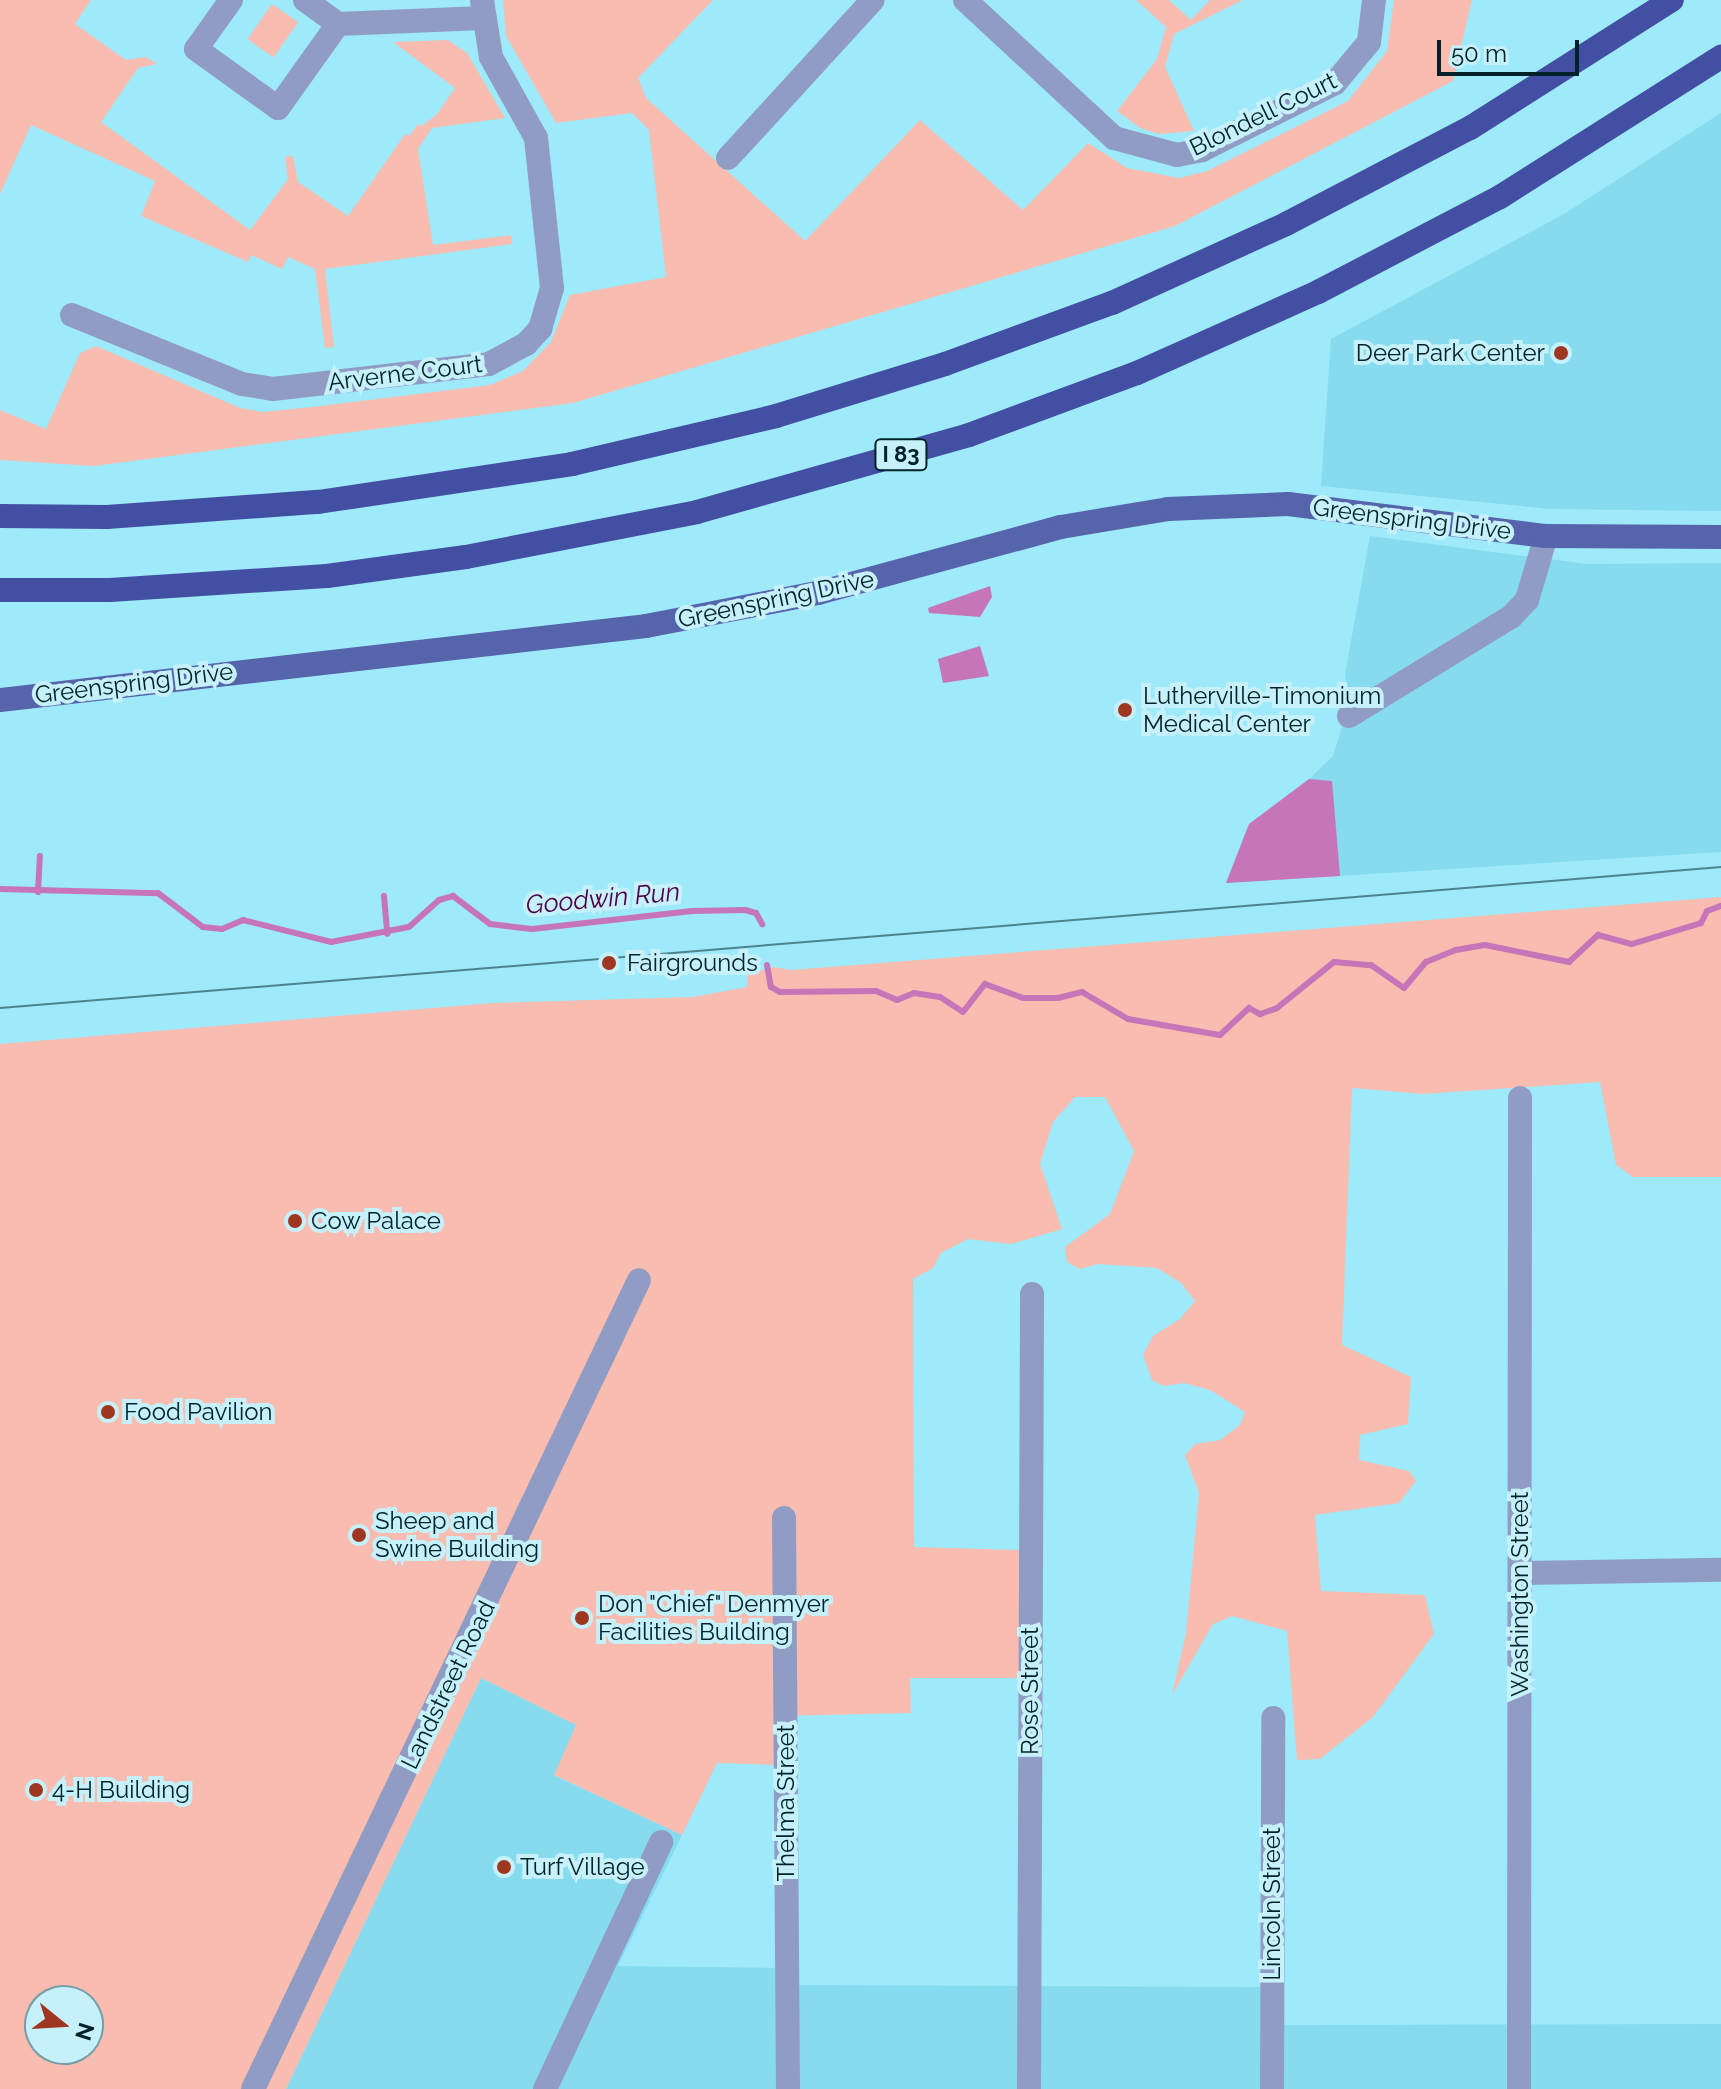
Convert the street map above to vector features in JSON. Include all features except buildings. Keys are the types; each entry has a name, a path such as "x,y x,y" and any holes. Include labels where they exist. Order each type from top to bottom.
{"highway":[{"path":"0,516 107,517 405,491 572,464 790,412 945,364 1112,303 1286,224 1470,128 1672,0"},
{"name":"I 83","path":"0,590 110,590 327,576 466,557 697,512 969,435 1137,373 1318,292 1500,197 1721,57"}],"main road":[{"name":"Greenspring Drive","path":"0,700 646,626 818,593 1061,527 1168,509 1321,506 1546,536 1721,537"}],"street":[{"path":"231,0 196,49 278,108 338,24"},
{"path":"305,0 338,24 482,9"},
{"path":"728,158 873,0"},
{"name":"Blondell Court","path":"965,0 1114,138 1177,155 1202,150 1335,83 1369,42 1374,0"},
{"name":"Arverne Court","path":"72,315 257,388 489,364 508,357 540,329 548,310 551,258 536,138 491,57 482,9"},
{"path":"1349,716 1512,616 1527,600 1546,536"},
{"name":"Washington Street","path":"1519,2089 1520,1098"},
{"name":"Landstreet Road","path":"253,2089 639,1280"},
{"name":"Rose Street","path":"1029,2089 1032,1294"},
{"name":"Thelma Street","path":"784,1518 788,2089"},
{"path":"1520,1573 1721,1570"},
{"name":"Lincoln Street","path":"1272,2089 1273,1718"},
{"path":"545,2089 661,1842"}],"shaded area":[{"path":"0,0 91,0 75,24 126,60 146,57 157,64 138,68 101,122 250,230 288,179 285,157 293,156 298,182 348,216 405,134 409,136 418,124 422,126 437,114 455,88 393,42 448,40 467,53 505,118 432,128 418,149 433,245 511,235 512,244 325,269 334,347 325,348 315,269 288,257 282,269 251,255 248,262 141,216 155,181 31,125 0,194"},
{"path":"503,0 713,0 638,78 646,98 805,241 920,120 1023,210 1088,143 1127,168 1179,178 1207,171 1348,101 1387,51 1394,0 1472,0 1453,81 1175,226 573,403 94,466 0,460 0,410 46,429 80,353 96,346 240,408 263,412 312,407 490,385 523,371 551,342 570,295 666,277 649,130 632,113 556,123 506,36"},
{"path":"1136,0 1169,0 1191,20 1210,0 1243,0 1174,34 1165,67 1194,131 1159,134 1140,128 1117,111 1157,59 1166,27"},
{"path":"272,4 298,22 274,58 247,39"},
{"path":"1721,113 1721,511 1550,509 1321,486 1331,339 1564,214"},
{"path":"1370,536 1587,564 1721,563 1721,852 1226,883 1249,824 1292,796 1333,756 1342,727 1346,669"},
{"path":"990,586 992,597 980,617 929,613 928,608"},
{"path":"980,646 989,676 943,683 938,659"},
{"path":"1309,779 1332,781 1340,876 1226,883 1249,824"},
{"path":"1721,897 1721,1177 1633,1177 1616,1165 1600,1082 1423,1094 1352,1088 1342,1345 1411,1377 1408,1424 1360,1435 1359,1460 1409,1471 1416,1481 1399,1503 1315,1515 1321,1591 1425,1595 1434,1634 1373,1717 1320,1759 1297,1760 1287,1631 1232,1616 1213,1624 1172,1695 1186,1633 1199,1493 1185,1455 1195,1444 1220,1440 1240,1425 1245,1412 1210,1390 1184,1383 1164,1386 1152,1380 1143,1355 1153,1336 1180,1319 1195,1301 1181,1283 1157,1268 1098,1264 1080,1269 1067,1262 1065,1247 1110,1214 1134,1151 1105,1097 1075,1097 1053,1122 1040,1164 1062,1229 1011,1244 968,1239 941,1253 933,1268 913,1279 914,1547 1022,1550 1020,1678 910,1678 911,1713 776,1716 775,1765 717,1763 682,1835 554,1775 576,1725 481,1678 286,2089 0,2089 0,1044 493,1003 693,997 747,987 748,974 774,967 791,970"},
{"path":"481,1678 576,1725 555,1776 682,1835 618,1966 775,1968 776,1985 1261,1987 1264,2025 1721,2024 1721,2089 286,2089"}],"waterway":[{"path":"38,892 40,856"},
{"name":"Goodwin Run","path":"0,889 158,893 203,927 222,929 243,920 331,942 409,927 439,900 453,896 490,924 532,929 692,911 745,910 756,913 762,924"},
{"path":"384,896 387,934"},
{"name":"Goodwin Run","path":"767,965 771,987 780,992 876,991 897,1000 914,993 940,997 963,1012 985,984 1023,998 1058,998 1082,992 1128,1019 1220,1035 1249,1008 1260,1014 1277,1008 1334,962 1371,965 1404,988 1426,962 1456,950 1485,945 1569,962 1598,935 1632,944 1701,923 1707,911 1721,906"}],"tram line":[{"path":"0,1008 1721,867"}],"place":[{"name":"Deer Park Center","path":"1561,353"},
{"name":"Lutherville-Timonium Medical Center","path":"1125,710"},
{"name":"Fairgrounds","path":"609,963"},
{"name":"Cow Palace","path":"295,1221"},
{"name":"Food Pavilion","path":"108,1412"},
{"name":"Sheep and Swine Building","path":"359,1535"},
{"name":"Don \"Chief\" Denmyer Facilities Building","path":"582,1618"},
{"name":"4-H Building","path":"36,1790"},
{"name":"Turf Village","path":"504,1867"}]}
